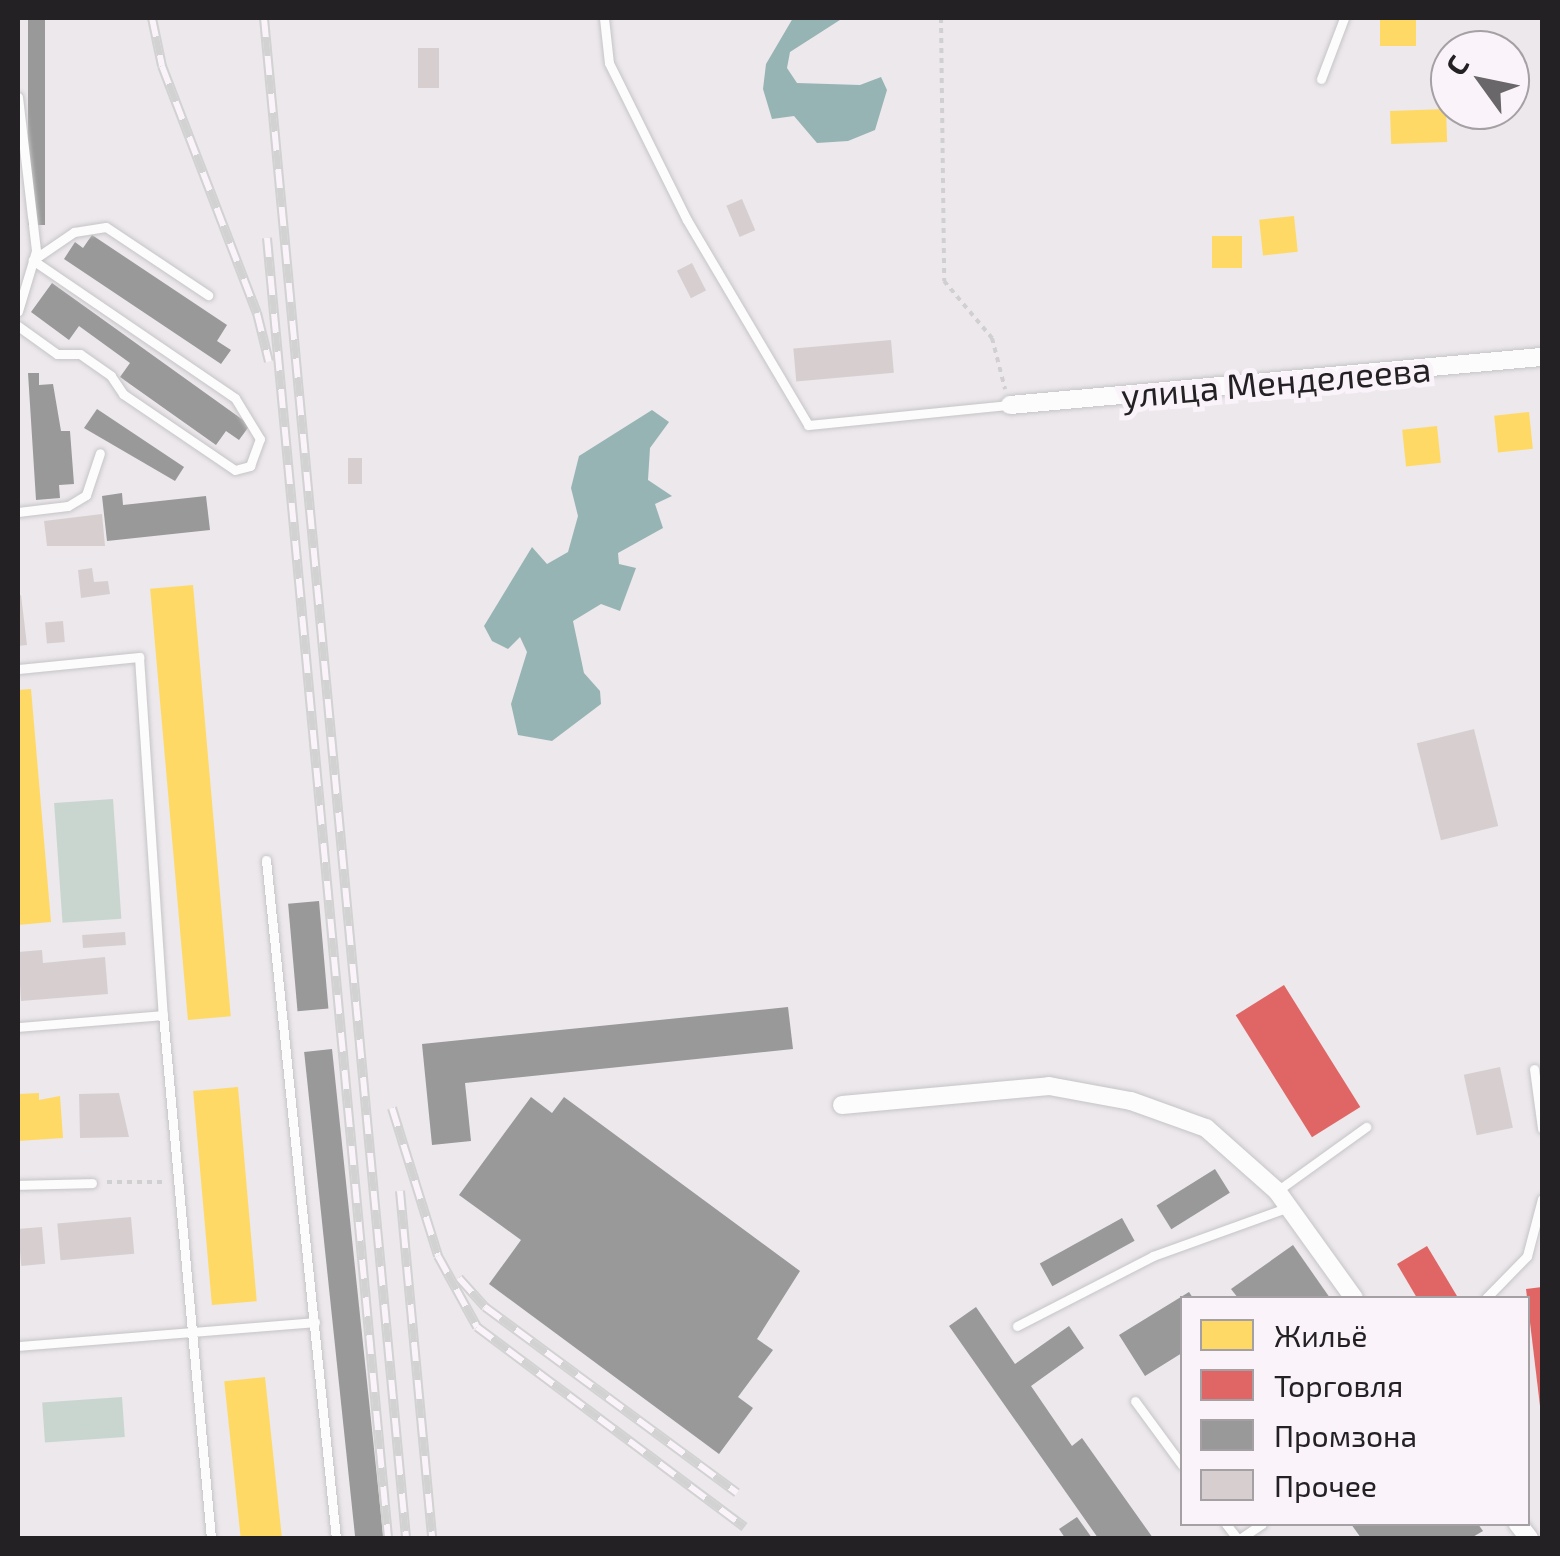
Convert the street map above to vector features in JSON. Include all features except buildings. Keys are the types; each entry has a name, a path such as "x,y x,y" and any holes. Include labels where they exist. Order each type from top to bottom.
{"street":[{"name":"улица Менделеева","path":"1010,405 1542,357"},
{"path":"842,1106 1049,1086 1131,1100 1206,1128 1277,1191 1353,1296"}],"lane":[{"path":"604,18 609,63 678,202 808,426 1010,405"},
{"path":"1321,78 1344,18"},
{"path":"18,97 34,260 18,310"},
{"path":"34,260 74,232 106,227 208,295"},
{"path":"18,326 57,354 80,354 111,376 123,394 222,464 250,466 257,453 254,420 235,398 34,260"},
{"path":"18,512 68,506 86,496 100,454"},
{"path":"18,669 139,657 163,1016 211,1538"},
{"path":"266,860 336,1538"},
{"path":"18,1026 163,1016"},
{"path":"1534,1068 1542,1128"},
{"path":"1277,1191 1366,1127"},
{"path":"18,1185 92,1183"},
{"path":"1488,1296 1527,1256 1542,1199"},
{"path":"1017,1326 1153,1256 1289,1208"},
{"path":"18,1346 315,1322"},
{"path":"1135,1401 1180,1462"}],"path":[{"path":"941,18 944,280 992,338 1010,405"},
{"path":"92,1183 178,1181"}],"shaded area":[{"path":"113,799 121,919 63,923 54,803"},
{"path":"122,1397 125,1437 45,1442 42,1403"}],"water":[{"path":"793,18 843,18 790,52 787,68 797,83 860,85 881,77 887,90 875,130 848,141 817,143 794,116 772,119 763,89 766,64"},
{"path":"652,410 669,422 650,448 648,480 672,496 655,504 663,528 618,553 619,564 636,568 620,611 601,604 573,621 584,673 600,691 601,704 552,741 518,735 511,704 527,652 520,637 508,649 492,641 484,626 532,547 547,564 568,552 578,516 571,488 579,456"}],"railway":[{"path":"152,18 162,66 257,313 269,362"},
{"path":"264,18 406,1538"},
{"path":"267,238 388,1538"},
{"path":"392,1108 438,1256 477,1327 744,1527"},
{"path":"400,1191 432,1538"},
{"path":"459,1278 485,1307 737,1493"}]}
